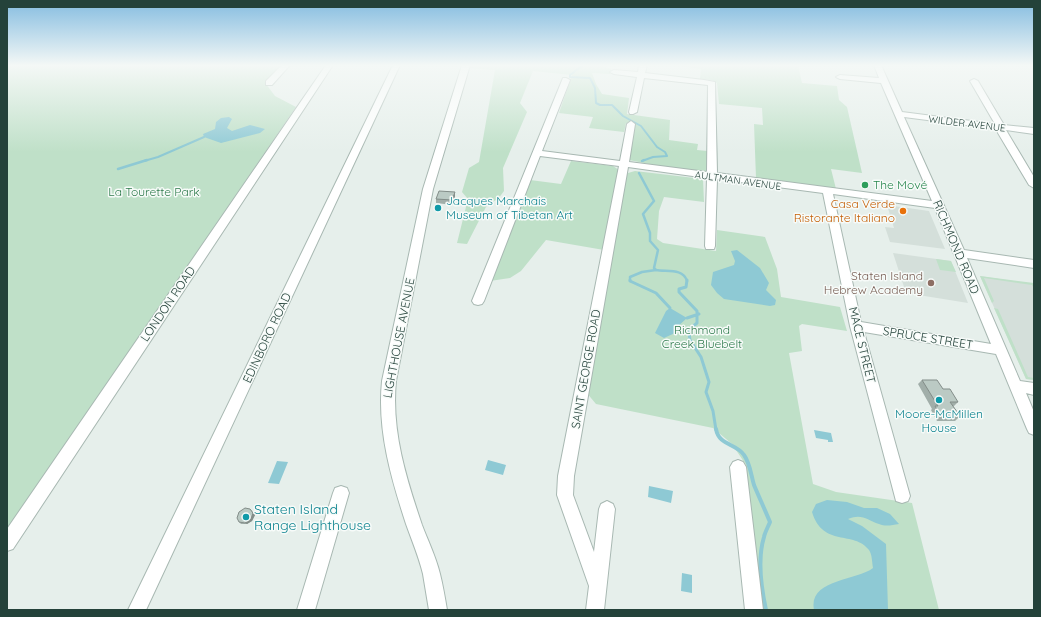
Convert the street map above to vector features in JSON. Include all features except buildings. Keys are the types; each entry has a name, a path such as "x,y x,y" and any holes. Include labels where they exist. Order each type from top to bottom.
{"street":[{"name":"LONDON ROAD","path":"7,543 310,94"},
{"name":"EDINBORO ROAD","path":"137,610 383,94"},
{"name":"LIGHTHOUSE AVENUE","path":"438,610 431,573 407,503 392,446 386,402 428,189 457,94"},
{"path":"478,302 561,94"},
{"path":"633,112 637,94"},
{"path":"710,246 712,94"},
{"name":"RICHMOND ROAD","path":"891,94 1034,429"},
{"path":"982,94 999,121 1002,133 1034,184"},
{"name":"WILDER AVENUE","path":"900,114 1034,131"},
{"name":"SAINT GEORGE ROAD","path":"595,610 598,586 565,495 566,476 625,165 631,124"},
{"name":"AULTMAN AVENUE","path":"538,153 712,177 939,205"},
{"name":"MACE STREET","path":"828,192 856,326 902,496"},
{"path":"959,253 1034,264"},
{"name":"SPRUCE STREET","path":"856,326 1000,350"},
{"path":"1016,386 1034,389"},
{"path":"738,467 754,610"},
{"path":"306,610 341,493"},
{"path":"598,586 607,509"}],"shaded area":[{"path":"887,205 929,211 945,249 890,242 885,227 894,228"},
{"name":"Staten Island Hebrew Academy","path":"893,253 951,261 968,303 906,293"},
{"path":"980,276 1034,284 1034,380 1026,379"}],"green space":[{"name":"La Tourette Park","path":"7,94 273,94 296,107 7,530"},
{"path":"491,94 524,94 520,103 527,112 503,168 504,191 498,199 487,205 467,244 457,243 468,199 462,192 469,168 479,162"},
{"path":"566,94 602,94 629,98 627,114 670,120 669,140 698,144 697,150 708,151 708,168 706,171 701,172 629,160 635,124 626,123 624,132 589,128 593,117 559,113"},
{"path":"718,94 838,94 839,100 847,107 862,173 831,169 836,189 756,178 754,124 763,125 762,108 719,104"},
{"path":"571,161 613,166 619,170 604,250 546,240 521,271 510,278 490,281 530,180 561,184"},
{"name":"Richmond Creek Bluebelt","path":"635,171 703,179 704,202 664,197 659,211 657,239 663,243 716,251 717,230 765,237 777,269 781,297 840,307 847,331 802,324 799,326 802,351 789,353 813,484 836,492 912,503 939,610 763,610 746,465 732,444 713,428 596,404 586,392 618,227 625,178 628,173"},
{"path":"936,259 951,261 956,272 940,270"},
{"path":"980,276 1034,283 1034,289 1032,285 984,278 994,301 992,303"},
{"path":"994,308 998,309 1028,377 1034,378 1034,380 1026,379"}],"water":[{"path":"229,117 232,119 227,128 232,131 250,125 265,129 260,133 221,143 204,137 203,134 215,129 216,122 221,118"},
{"path":"737,250 760,268 769,283 766,290 776,300 775,305 770,306 724,299 711,285 713,272 734,265 735,261 731,251"},
{"path":"670,308 687,318 676,328 675,333 664,338 655,333 666,311"},
{"path":"814,430 831,433 833,442 816,438"},
{"path":"488,460 506,465 503,475 485,470"},
{"path":"277,461 288,462 279,484 268,483"},
{"path":"649,486 673,491 671,503 648,497"},
{"path":"827,500 847,502 864,508 877,508 890,514 899,524 889,526 861,517 853,517 848,519 862,526 886,544 888,610 814,610 814,600 818,592 835,582 873,568 870,552 863,544 831,535 823,530 817,523 812,512 816,504"},
{"path":"682,573 692,575 692,593 681,591"}],"waterway":[{"path":"595,94 596,103 600,105 612,105 623,116 641,126 657,147 665,152 667,156 653,157 642,161 644,160"},
{"path":"144,161 158,157 204,137"},
{"path":"118,169 147,160"},
{"path":"639,173 654,201 643,214 650,233 650,241 658,250 654,268 656,270"},
{"path":"656,270 678,272 682,274 687,281"},
{"path":"656,270 642,272 630,277 630,281 656,293 670,308"},
{"path":"687,281 686,287 679,289 679,292 697,311 697,315"},
{"path":"687,318 697,315"},
{"path":"697,315 697,323 691,328 689,333 690,340 701,357 709,382 706,392 713,411 716,430"},
{"path":"716,429 718,435 724,442 737,448 746,458 754,485 770,522 764,535 760,564 761,583 766,610"}],"place":[{"name":"The Mové","path":"865,185"},
{"name":"Jacques Marchais Museum of Tibetan Art","path":"438,208"},
{"name":"Casa Verde Ristorante Italiano","path":"903,211"},
{"name":"Staten Island Hebrew Academy","path":"931,283"},
{"name":"Moore-McMillen House","path":"939,400"},
{"name":"Staten Island Range Lighthouse","path":"246,517"}]}
